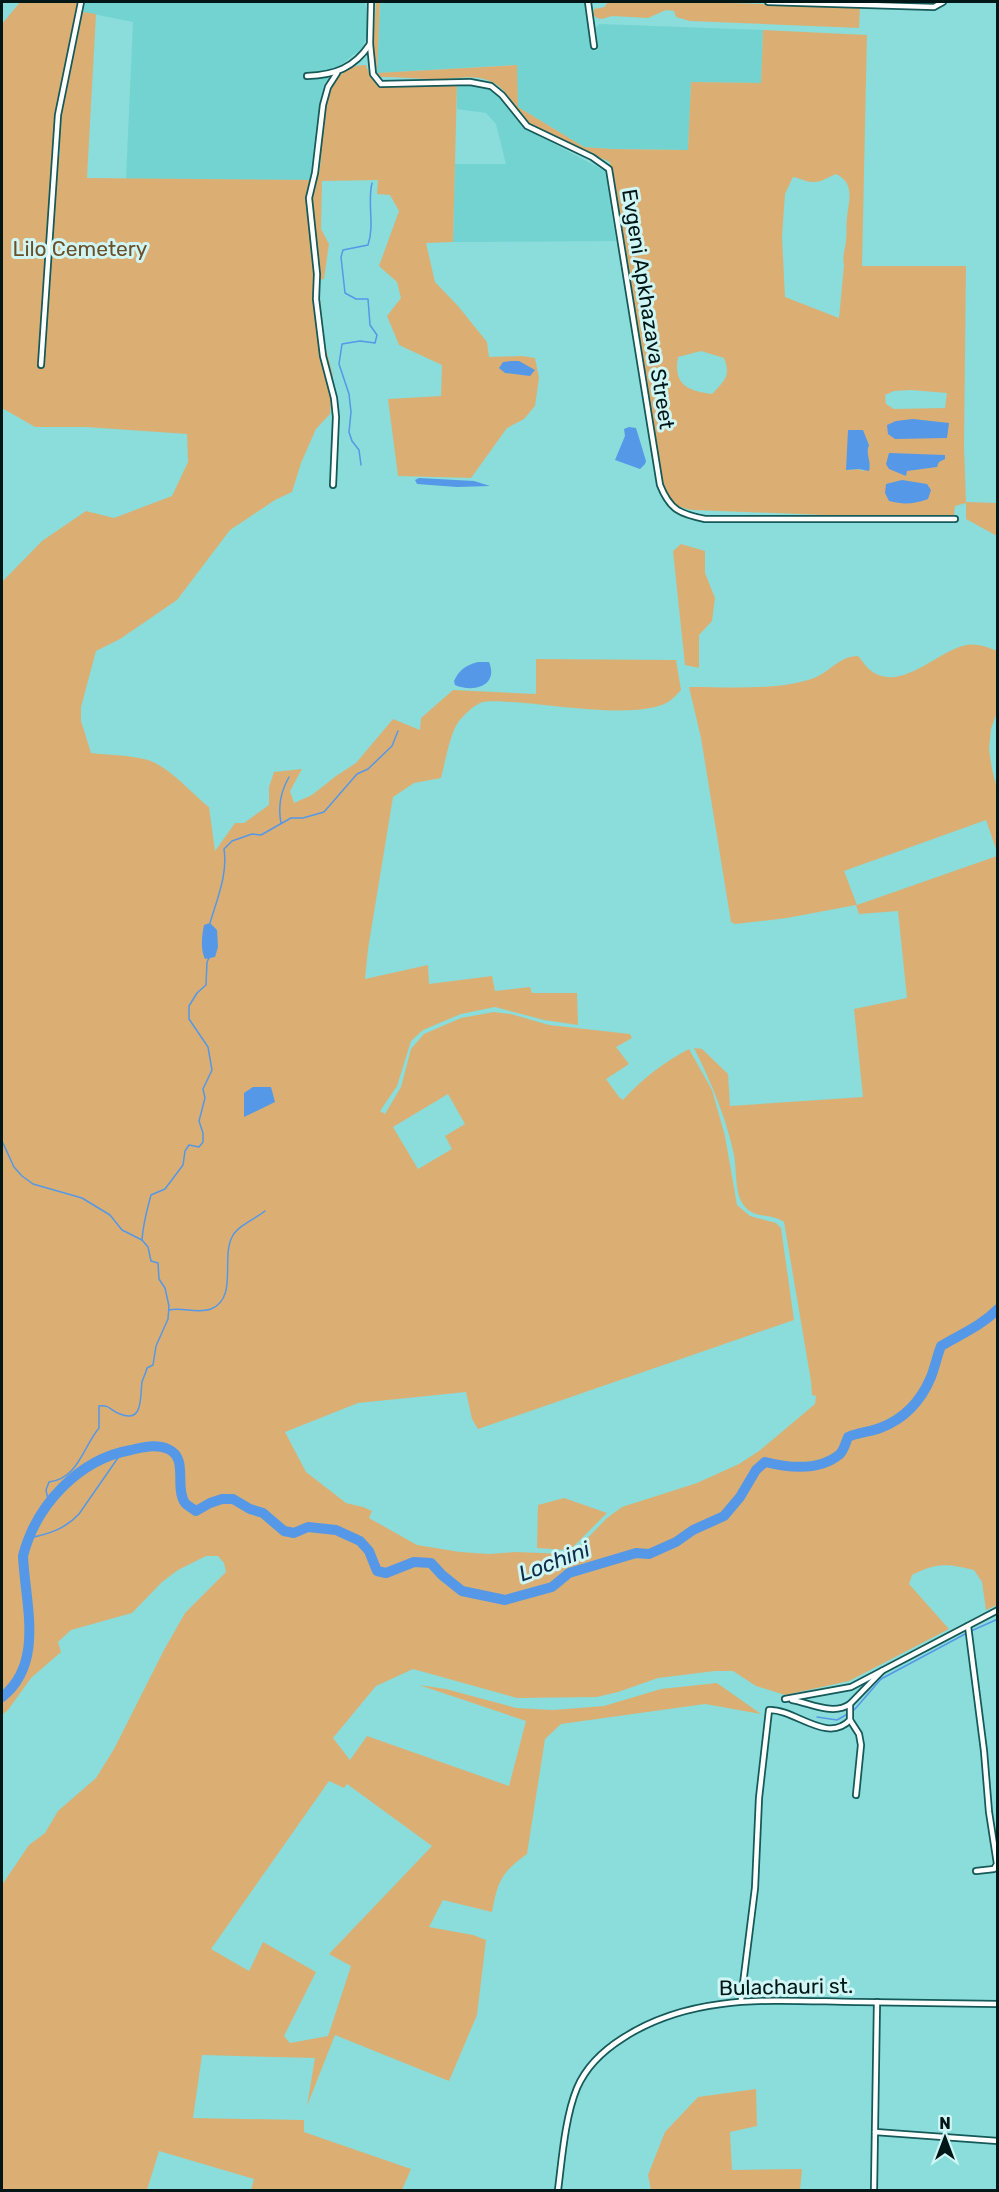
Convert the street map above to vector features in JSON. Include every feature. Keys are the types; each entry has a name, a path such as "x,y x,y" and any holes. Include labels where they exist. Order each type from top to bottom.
{"street":[{"path":"40,364 58,116 81,2"},
{"name":"Evgeni Apkhazava Street","path":"371,2 370,44 373,74 381,84 470,82 491,86 502,95 527,126 592,157 609,169 660,485 666,499 675,509 686,516 705,519 955,519"},
{"path":"588,2 594,46"},
{"path":"768,2 934,7 943,2"},
{"path":"307,76 337,73 363,55 370,44"},
{"path":"333,485 335,407 323,356 316,299 317,274 309,198 319,150 323,105 328,87 337,73"},
{"path":"882,1671 844,1708 834,1709 785,1699 850,1687 998,1610"},
{"path":"968,1626 997,1864 994,1869 976,1871"},
{"path":"850,1704 850,1720 859,1734 861,1745 856,1795"},
{"path":"741,2000 755,1888 759,1798 769,1710 783,1711 825,1728 842,1726 850,1720"},
{"name":"Bulachauri st.","path":"558,2190 570,2111 577,2087 592,2065 610,2046 660,2018 685,2010 741,2000 998,2004"},
{"path":"874,2190 877,2002"},
{"path":"875,2132 998,2141"}],"shaded area":[{"path":"85,2 365,2 368,19 367,37 362,48 338,67 324,84 310,180 126,179 133,22 83,12"},
{"path":"380,2 586,2 591,47 595,51 598,50 596,28 599,24 763,30 761,83 691,82 688,150 584,147 518,107 516,65 377,73"},
{"path":"457,83 489,85 524,128 605,171 616,241 453,242 455,164 506,164 496,124 486,113 457,109"},
{"path":"519,361 535,370 530,376 505,373 499,368 503,362"},
{"path":"913,419 949,423 947,438 895,439 888,434 887,425 896,421"},
{"path":"636,428 646,461 640,469 615,460 625,436 624,429"},
{"path":"848,430 863,430 869,445 869,471 846,470"},
{"path":"889,453 945,455 945,459 939,462 937,467 907,471 906,476 889,469 886,464"},
{"path":"419,478 474,481 490,486 457,487 417,484 415,480"},
{"path":"902,480 927,484 931,490 928,499 909,503 889,501 885,493 886,484"},
{"path":"478,662 489,662 491,670 487,682 476,688 455,685 454,681 458,674 466,666"},
{"path":"210,923 217,930 218,947 215,957 205,959 202,946 204,925"},
{"path":"253,1087 271,1087 275,1102 244,1117 244,1093"}],"green space":[{"name":"Lilo Cemetery","path":"20,2 79,2 55,116 52,156 60,155 60,113 82,15 83,12 96,14 87,178 315,180 320,166 325,109 329,95 334,83 352,67 366,65 375,81 387,86 406,87 457,83 453,242 426,243 435,282 487,342 489,357 535,358 539,378 535,406 524,419 507,428 471,478 398,476 388,399 441,396 442,365 399,345 387,316 401,298 397,282 379,266 399,211 390,195 377,194 378,180 322,181 321,229 329,244 324,279 318,280 325,345 333,376 330,414 316,429 301,463 292,492 275,500 230,530 177,600 120,639 96,651 81,707 81,721 91,753 144,759 170,772 209,807 215,851 235,823 244,823 269,805 269,787 274,772 302,769 290,791 294,803 312,795 356,763 393,719 420,730 421,718 453,690 536,694 536,659 676,660 681,690 668,702 654,707 636,710 593,710 512,702 480,703 466,713 456,726 450,740 441,778 414,783 393,797 365,979 428,965 429,984 492,976 495,991 530,987 532,993 577,993 578,1025 544,1020 495,1007 461,1014 423,1030 411,1041 397,1086 380,1111 385,1114 401,1087 411,1049 424,1034 461,1018 494,1012 511,1014 549,1025 630,1034 632,1038 616,1047 629,1064 606,1079 623,1100 654,1072 689,1049 712,1090 725,1136 737,1205 750,1216 776,1223 781,1228 794,1320 478,1429 472,1419 466,1392 358,1403 285,1432 306,1472 346,1503 372,1511 369,1518 417,1545 489,1554 516,1552 565,1554 576,1550 607,1518 622,1507 697,1483 739,1464 759,1451 815,1404 816,1396 812,1395 784,1222 754,1213 742,1203 727,1127 712,1087 694,1048 702,1049 728,1074 730,1106 863,1097 854,1009 907,998 898,911 859,914 856,905 787,918 735,924 731,922 701,738 689,687 785,685 814,678 840,661 858,656 870,670 882,676 894,677 918,669 966,645 978,645 997,651 997,712 991,729 989,749 997,789 997,852 986,820 844,871 857,905 997,856 997,1605 986,1610 982,1582 974,1570 943,1565 921,1571 912,1575 909,1584 949,1629 849,1681 785,1695 756,1686 733,1671 658,1678 597,1697 517,1698 413,1669 376,1686 333,1738 350,1760 367,1736 509,1786 526,1721 419,1685 446,1689 516,1708 553,1710 604,1706 661,1689 717,1683 761,1714 705,1704 561,1724 545,1739 527,1854 502,1878 492,1912 443,1900 429,1927 473,1935 486,1940 477,2015 449,2081 335,2035 307,2106 315,2058 202,2055 193,2118 304,2120 304,2132 411,2169 402,2190 251,2190 254,2179 159,2151 147,2190 2,2190 2,1885 29,1845 45,1833 58,1811 96,1778 114,1749 185,1613 226,1572 224,1563 218,1556 206,1556 178,1570 162,1582 132,1613 71,1630 58,1642 61,1652 31,1678 2,1715 2,582 42,541 86,511 114,518 172,496 188,462 187,434 86,427 35,427 2,408 2,24","holes":["448,1094 465,1124 445,1136 452,1149 418,1169 393,1127","329,1781 344,1788 347,1784 432,1846 329,1954 351,1966 328,2036 290,2043 284,2036 316,1972 263,1942 249,1971 211,1949"]},
{"path":"376,2 380,2 377,73 373,46"},
{"path":"611,2 860,7 859,28 690,21 676,17 674,11 666,10 648,18 612,16 602,19 593,15 594,9 605,7"},
{"path":"763,30 867,35 862,266 966,266 964,446 966,502 997,503 997,536 966,519 966,503 955,506 952,516 850,516 694,510 678,505 668,495 663,484 610,162 531,125 501,88 482,78 381,77 377,73 517,65 518,107 584,147 688,150 691,82 761,83","holes":["836,174 846,182 849,192 839,318 785,297 782,237 785,194 793,177 807,181 821,181","701,351 724,358 727,369 726,378 712,394 689,388 680,380 677,367 678,357","894,391 947,393 945,408 894,409 886,404 885,395","865,437 869,444 866,450 870,467 863,471 846,470"]},
{"path":"681,544 705,551 705,573 715,598 712,621 699,635 699,668 685,665 673,551"},
{"path":"564,1498 607,1513 573,1547 566,1550 537,1548 538,1505"},
{"path":"756,2089 757,2126 730,2132 732,2170 802,2169 800,2190 651,2190 648,2175 665,2132 698,2097"}],"waterway":[{"path":"361,465 359,450 349,432 351,412 349,394 339,364 342,344 360,341 375,343 377,335 370,325 368,299 356,299 345,293 341,257 343,250 368,245 371,229 372,183"},
{"path":"210,923 223,877 224,849 232,841 252,834 261,835 291,818 303,818 324,812 357,774 368,769 392,746 398,731"},
{"path":"281,823 281,800 289,777"},
{"path":"142,1240 151,1195 165,1189 183,1165 185,1151 189,1145 199,1147 203,1142 199,1121 205,1098 203,1089 212,1070 208,1047 189,1019 189,1006 197,993 206,985 209,958"},
{"path":"2,1141 14,1167 33,1184 82,1198 110,1215 122,1230 142,1240 148,1247 151,1261 158,1263 159,1279 165,1288 169,1306 168,1319 156,1346 153,1365 147,1368 142,1380 137,1412 128,1416 105,1406 99,1406 99,1428 73,1469 59,1480 49,1482 46,1490 49,1504"},
{"path":"169,1310 206,1310 219,1304 227,1287 228,1256 232,1237 242,1226 265,1211"},
{"name":"Lochini","path":"2,1697 15,1683 24,1667 28,1650 29,1612 23,1556 29,1537 49,1502 62,1487 94,1463 112,1455 150,1446 168,1449 178,1459 182,1496 185,1503 196,1511 222,1499 233,1499 250,1509 263,1513 284,1531 294,1533 308,1527 336,1530 360,1541 369,1551 377,1571 386,1573 414,1562 431,1563 462,1591 505,1600 552,1587 569,1573 636,1553 649,1554 676,1542 693,1530 724,1516 740,1497 756,1470 765,1462 804,1467 832,1459 840,1454 848,1437 889,1424 911,1408 927,1386 941,1346 978,1325 998,1309"},
{"path":"29,1538 56,1530 74,1519 122,1452"},
{"path":"971,1631 998,1619"},
{"path":"817,1717 837,1720 855,1709 881,1679 967,1633"}]}
